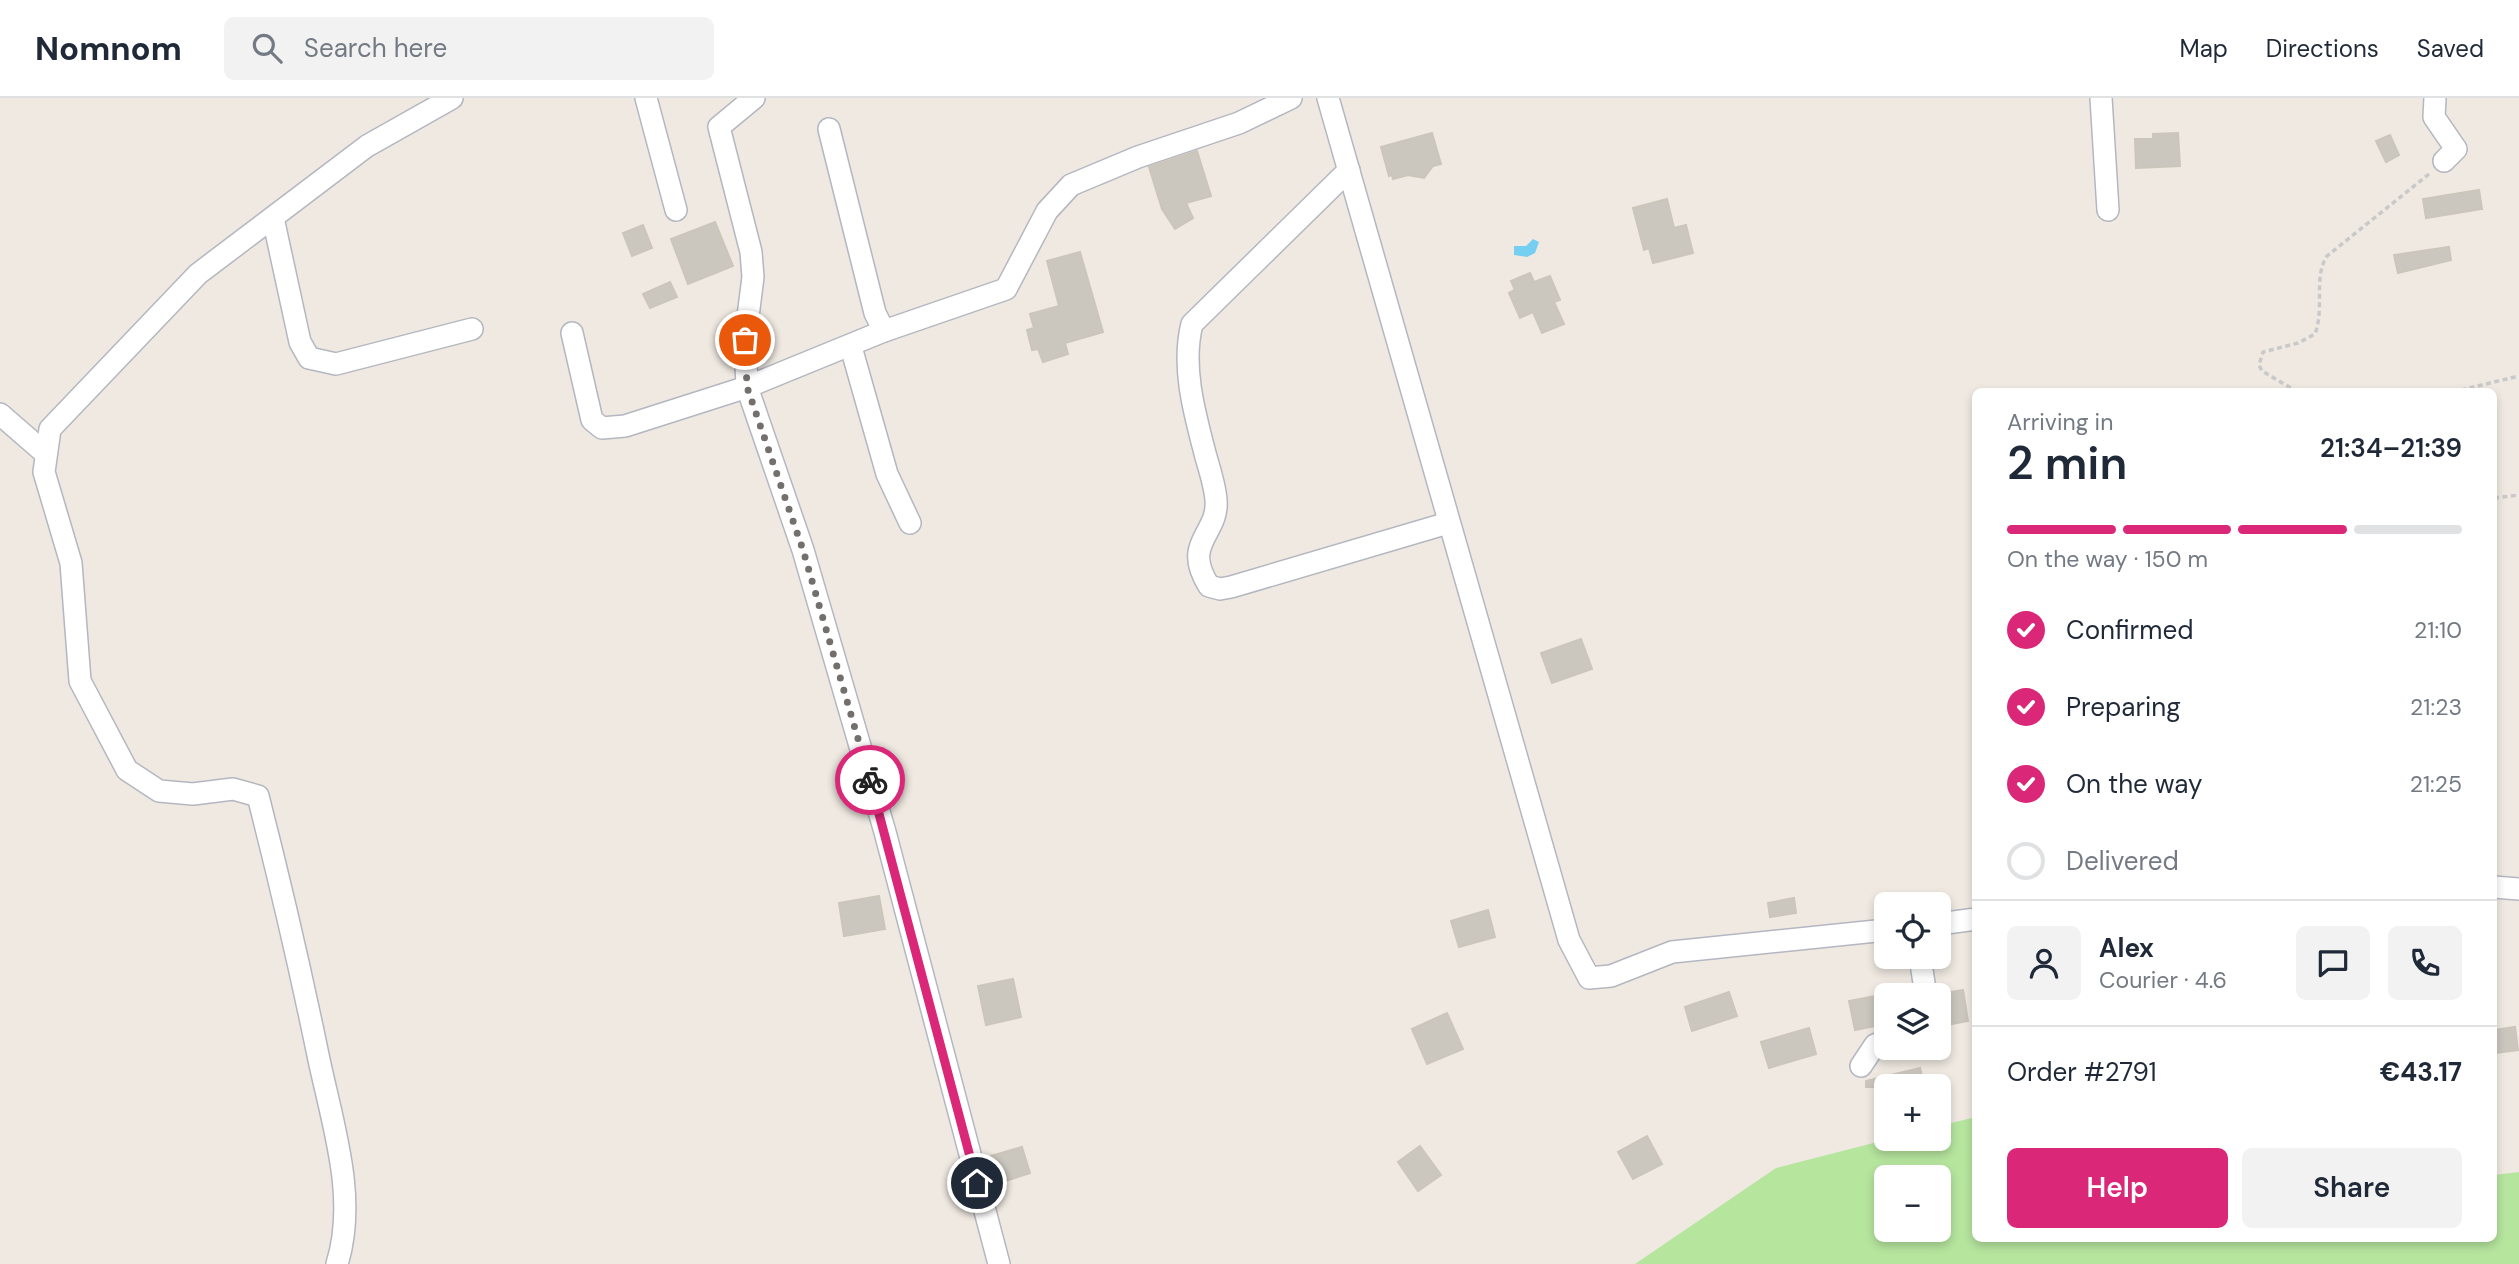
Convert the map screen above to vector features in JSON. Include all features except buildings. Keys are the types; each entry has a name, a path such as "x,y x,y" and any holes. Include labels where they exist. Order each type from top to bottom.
{"street":[{"path":"337,1264 345,1237 344,1180 293,935 258,796 233,789 193,794 159,791 127,770 80,681 71,564 44,472 50,429 198,274 367,146 452,98"},
{"path":"646,98 676,210"},
{"path":"754,98 719,127 751,252 753,277 745,340 747,387 803,550 881,819 999,1264"},
{"path":"572,333 592,420 601,428 625,426 747,387 851,347 884,331 1006,289 1047,211 1071,185 1138,157 1239,123 1291,98"},
{"path":"1328,98 1569,940 1589,978 1611,976 1672,952 1874,931"},
{"path":"2101,98 2108,209"},
{"path":"2435,98 2434,117 2456,149 2444,161"},
{"path":"829,129 875,313 884,331"},
{"path":"1349,170 1192,324 1187,343 1194,412 1217,503 1201,540 1198,569 1209,586 1220,589 1231,587 1448,523"},
{"path":"273,218 300,342 309,358 336,364 472,329"},
{"path":"851,347 887,474 910,523"},
{"path":"0,414 47,454"},
{"path":"2497,887 2519,890"},
{"path":"1951,922 1972,920"},
{"path":"1861,1066 1874,1046"}],"path":[{"path":"2291,388 2262,372 2259,365 2263,352 2298,343 2315,334 2321,317 2320,267 2328,256 2444,161"},
{"path":"2470,388 2519,376"},
{"path":"2497,498 2519,495"}],"green space":[{"path":"1972,1118 1972,1242 2497,1242 2497,1175 2519,1172 2519,1264 1635,1264 1776,1168 1874,1143 1874,1151 1951,1151 1951,1123"}],"water":[{"path":"1533,239 1539,242 1535,253 1527,257 1514,255 1514,246 1526,246"}],"way so far":[{"path":"745,340 747,387 803,550 870,780"}],"route":[{"path":"870,780 977,1183"}]}
